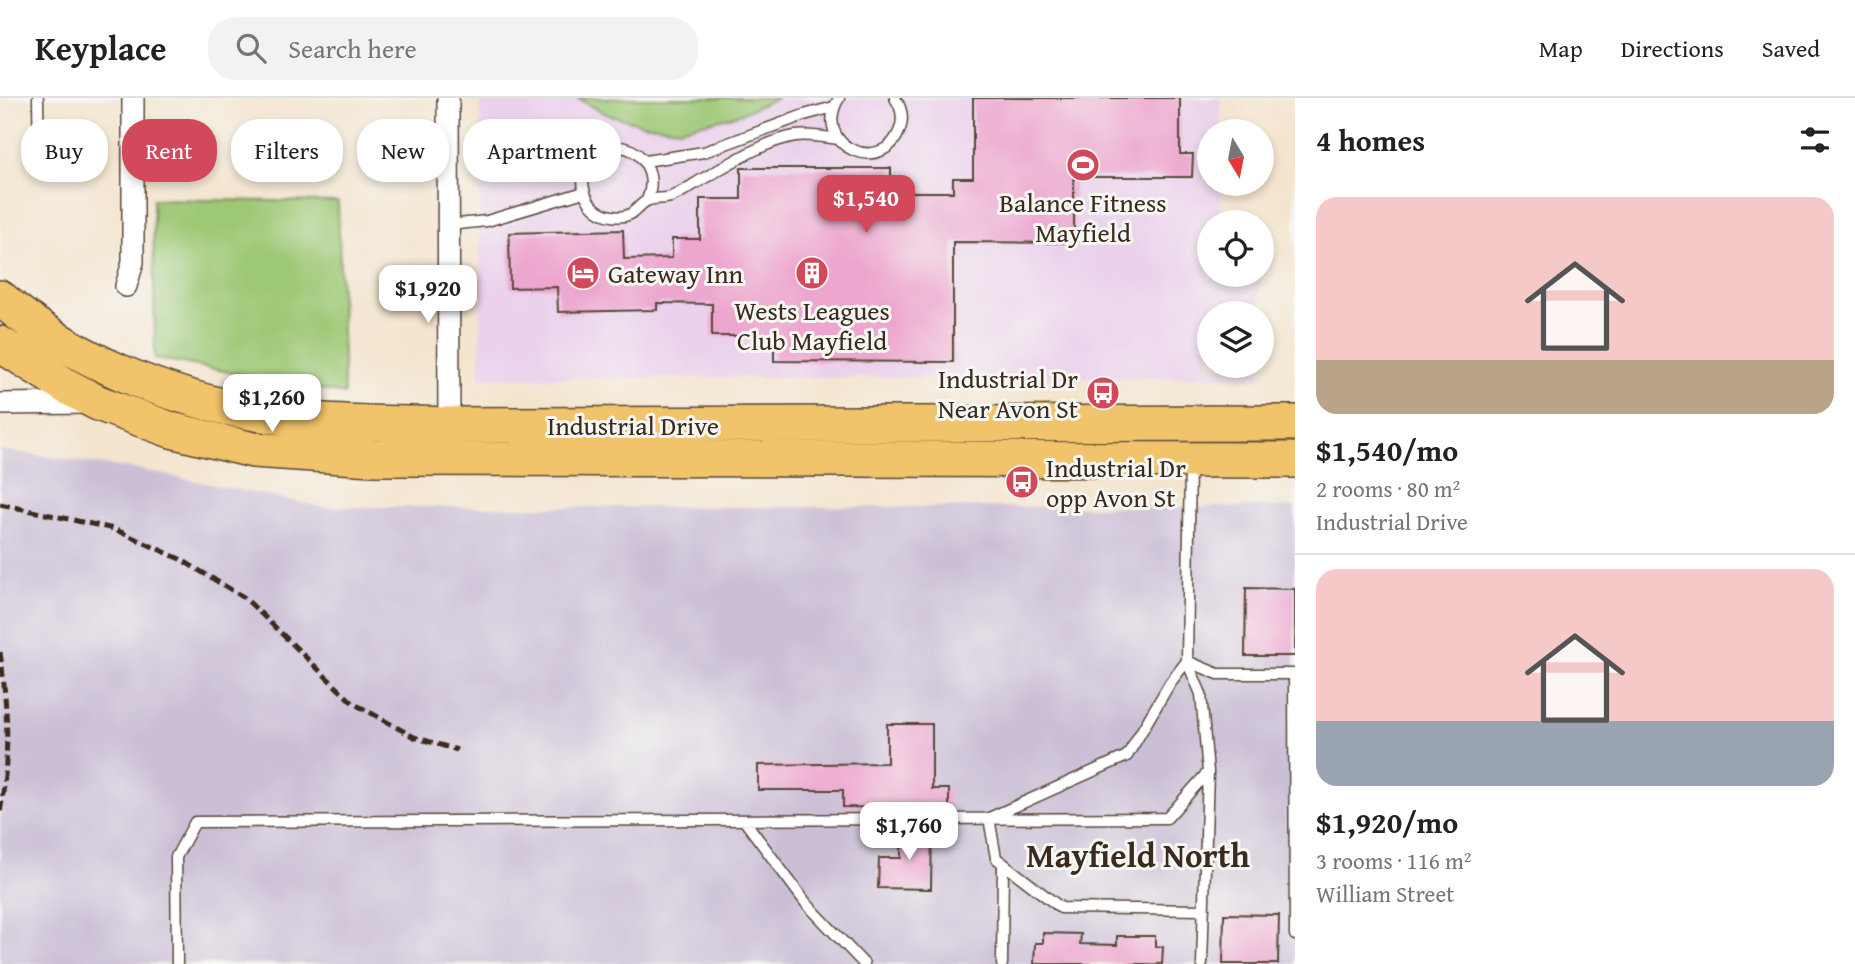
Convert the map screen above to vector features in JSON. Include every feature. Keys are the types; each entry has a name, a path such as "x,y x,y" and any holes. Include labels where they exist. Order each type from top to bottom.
{"highway":[{"name":"Industrial Drive","path":"0,298 27,319 113,369 183,396 256,413 333,422 1190,441 1295,460"},
{"name":"Industrial Drive","path":"0,344 66,386 98,402 171,430 253,450 372,458 1190,441 1295,423"}],"street":[{"path":"126,286 133,262 132,98"},
{"path":"448,98 449,425"},
{"path":"0,404 98,402"},
{"path":"292,453 294,417"}],"lane":[{"path":"38,98 38,119"},
{"path":"836,102 832,123 838,139 848,148 860,153 873,153 886,148 896,139 902,114 897,99"},
{"path":"645,161 704,152 836,102"},
{"path":"647,200 669,198 758,150 794,136 838,139"},
{"path":"620,148 629,150 645,161 652,180 647,200 630,214 609,216 596,210 584,192 587,164 602,152 620,148"},
{"path":"448,225 487,221 584,192"},
{"path":"1190,441 1187,662 1201,694 1208,772 1202,964"},
{"path":"1187,662 1217,674 1294,674 1295,935"},
{"path":"989,818 1127,756 1170,683 1187,662"},
{"path":"177,964 176,856 195,822 1167,818 1208,772"},
{"path":"989,818 996,858 1061,908 1204,910"},
{"path":"744,820 806,903 864,964"},
{"path":"1002,964 1003,863"}],"shaded area":[{"path":"480,98 1221,98 1221,119 1197,119 1197,196 1221,196 1221,210 1197,210 1197,287 1260,287 1260,301 1197,301 1197,377 480,378 480,182 621,182 621,119 480,119"},
{"path":"0,450 141,470 322,507 1295,507 1295,964 0,964"}],"green space":[{"path":"577,98 778,98 737,115 679,129 642,124 606,114"},
{"path":"153,199 338,202 344,394 155,358"}],"building":[{"path":"973,98 1180,98 1180,154 1193,154 1192,177 1074,177 1074,243 953,242 953,362 774,361 774,336 712,336 712,304 657,303 657,310 558,312 557,287 510,288 509,233 623,230 624,259 672,258 672,239 700,239 700,199 741,199 741,168 891,168 891,192 953,192 953,178 973,178"},
{"path":"1246,588 1295,589 1295,656 1245,656"},
{"path":"887,724 932,724 932,789 949,789 949,808 902,811 902,808 843,807 843,790 758,790 758,765 887,763"},
{"path":"901,827 932,827 931,889 878,888 879,858 901,858"},
{"path":"1224,914 1279,915 1278,964 1223,964"},
{"path":"1043,933 1081,934 1080,944 1117,945 1117,936 1155,936 1155,946 1163,947 1162,964 1034,964 1035,943 1043,943"}],"railway":[{"path":"0,504 114,529 180,559 245,598 353,703 414,737 457,750"},
{"path":"0,652 7,732 0,813"}],"place":[{"name":"Balance Fitness Mayfield","path":"1083,165"},
{"name":"Gateway Inn","path":"583,273"},
{"name":"Wests Leagues Club Mayfield","path":"812,273"},
{"name":"Industrial Dr Near Avon St","path":"1103,393"},
{"name":"Industrial Dr opp Avon St","path":"1022,482"}],"district":[{"name":"Mayfield North","path":"1138,855"}]}
